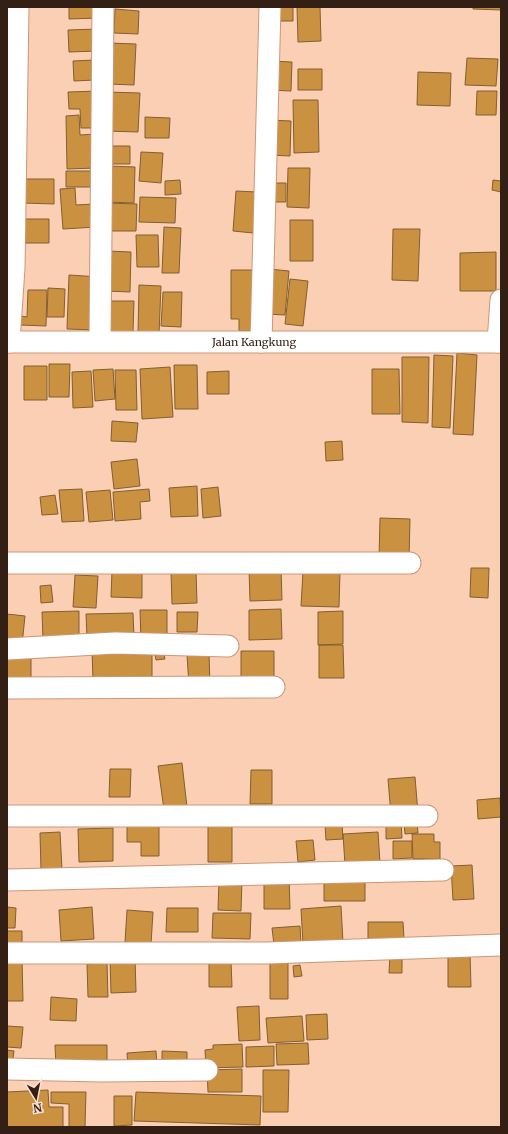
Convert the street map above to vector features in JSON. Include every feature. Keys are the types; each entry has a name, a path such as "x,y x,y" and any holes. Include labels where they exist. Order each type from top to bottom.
{"street":[{"path":"8,342 14,268 18,7"},
{"path":"100,341 103,7"},
{"path":"261,342 270,7"},
{"path":"500,342 501,300"},
{"name":"Jalan Kangkung","path":"8,342 500,342"},
{"path":"7,563 410,563"},
{"path":"7,649 115,643 228,646"},
{"path":"7,688 274,687"},
{"path":"7,816 427,816"},
{"path":"7,880 443,870"},
{"path":"7,953 267,953 501,945"},
{"path":"7,1069 102,1071 207,1070"}],"building":[{"path":"69,7 98,7 98,18 69,19"},
{"path":"271,7 293,7 293,21 271,21"},
{"path":"297,7 320,7 321,41 298,42"},
{"path":"473,7 501,7 501,10 473,9"},
{"path":"115,9 139,11 138,34 114,33"},
{"path":"97,29 98,51 69,52 68,30"},
{"path":"109,43 136,44 134,85 108,84"},
{"path":"467,58 498,59 496,86 465,85"},
{"path":"94,60 95,80 74,81 73,61"},
{"path":"270,61 292,62 291,91 268,90"},
{"path":"298,69 322,69 322,90 298,90"},
{"path":"418,72 451,73 450,106 417,105"},
{"path":"99,91 100,128 81,128 80,109 69,109 68,92"},
{"path":"477,91 497,91 496,115 476,115"},
{"path":"107,92 140,93 138,132 105,131"},
{"path":"293,100 318,100 319,152 294,153"},
{"path":"79,115 80,135 95,134 96,168 67,169 66,116"},
{"path":"145,117 170,118 169,138 145,138"},
{"path":"269,120 291,121 290,156 268,155"},
{"path":"109,146 130,146 130,164 109,164"},
{"path":"141,152 163,153 161,183 139,181"},
{"path":"107,166 135,167 134,203 106,202"},
{"path":"288,168 310,168 309,208 287,207"},
{"path":"66,171 95,171 95,187 66,187"},
{"path":"23,179 54,179 54,204 23,203"},
{"path":"180,180 181,194 165,195 165,181"},
{"path":"493,180 501,181 501,192 492,190"},
{"path":"266,183 286,183 286,202 266,202"},
{"path":"75,188 76,205 94,204 96,227 63,229 60,189"},
{"path":"236,191 257,192 253,233 233,231"},
{"path":"140,197 176,198 175,223 139,222"},
{"path":"108,203 137,204 136,231 108,231"},
{"path":"23,219 49,219 49,243 23,243"},
{"path":"290,220 313,220 313,261 290,261"},
{"path":"164,227 181,228 179,273 162,273"},
{"path":"393,229 420,229 418,281 392,280"},
{"path":"136,235 158,235 159,267 137,267"},
{"path":"107,251 131,252 130,292 106,291"},
{"path":"496,252 496,291 460,291 460,253"},
{"path":"269,269 289,271 285,315 265,314"},
{"path":"231,270 256,270 257,331 239,331 239,319 231,319"},
{"path":"69,275 100,277 97,330 67,329"},
{"path":"290,279 308,281 303,326 285,324"},
{"path":"139,285 161,286 159,334 138,333"},
{"path":"48,288 65,289 64,317 47,317"},
{"path":"28,290 47,290 46,326 20,325 21,316 27,317"},
{"path":"163,292 182,292 181,327 161,326"},
{"path":"105,301 134,301 133,332 104,332"},
{"path":"457,353 477,355 473,435 453,434"},
{"path":"434,355 453,356 450,428 432,427"},
{"path":"402,357 429,357 428,423 402,422"},
{"path":"49,364 70,364 69,397 49,397"},
{"path":"174,365 197,365 198,409 175,409"},
{"path":"24,366 47,366 47,400 24,400"},
{"path":"170,367 173,417 142,419 140,369"},
{"path":"113,369 115,399 95,401 93,370"},
{"path":"372,369 399,369 400,414 372,414"},
{"path":"115,370 136,370 137,410 116,410"},
{"path":"91,371 93,407 73,408 72,372"},
{"path":"229,371 229,394 207,394 207,372"},
{"path":"112,421 138,423 136,442 111,441"},
{"path":"342,441 343,460 326,461 325,442"},
{"path":"137,459 140,486 114,489 111,462"},
{"path":"197,486 198,516 171,517 169,488"},
{"path":"218,487 221,516 203,518 201,489"},
{"path":"82,489 84,521 62,522 59,490"},
{"path":"149,489 150,501 140,502 141,519 115,521 113,492"},
{"path":"110,490 113,520 89,522 86,492"},
{"path":"55,495 58,514 42,515 40,497"},
{"path":"380,518 410,519 409,559 379,558"},
{"path":"281,568 282,600 250,601 249,569"},
{"path":"471,568 489,568 488,598 470,597"},
{"path":"112,571 142,572 142,598 111,597"},
{"path":"196,571 197,603 172,604 171,572"},
{"path":"303,571 340,572 339,607 301,606"},
{"path":"75,575 98,576 96,608 73,607"},
{"path":"51,585 53,602 41,603 40,586"},
{"path":"281,609 282,639 249,640 249,610"},
{"path":"140,610 167,610 167,640 141,641"},
{"path":"79,611 79,639 43,640 42,612"},
{"path":"343,611 343,644 318,645 318,612"},
{"path":"177,612 198,612 197,632 177,632"},
{"path":"133,613 134,637 87,638 86,614"},
{"path":"7,614 25,616 22,645 7,644"},
{"path":"319,645 343,645 344,678 319,678"},
{"path":"92,650 152,650 152,681 93,681"},
{"path":"163,650 165,659 156,660 154,651"},
{"path":"241,651 274,651 274,683 241,683"},
{"path":"209,654 210,685 189,686 187,655"},
{"path":"7,656 31,656 31,684 7,684"},
{"path":"182,763 187,807 164,810 158,766"},
{"path":"110,769 131,769 130,797 109,797"},
{"path":"251,770 272,770 272,804 250,804"},
{"path":"415,777 418,813 391,815 388,779"},
{"path":"500,798 501,817 478,819 477,800"},
{"path":"417,821 418,833 405,834 404,822"},
{"path":"386,822 401,822 402,838 386,839"},
{"path":"342,824 343,839 326,840 325,825"},
{"path":"127,825 159,825 159,856 141,856 141,842 127,842"},
{"path":"232,825 232,862 208,862 208,826"},
{"path":"113,828 113,861 79,862 78,829"},
{"path":"60,832 62,869 41,870 40,833"},
{"path":"378,832 380,863 345,865 343,834"},
{"path":"412,834 434,834 434,842 440,842 440,859 413,859"},
{"path":"313,840 315,860 298,862 296,841"},
{"path":"393,841 412,841 412,858 393,859"},
{"path":"472,865 474,899 453,900 451,866"},
{"path":"264,877 289,877 290,909 264,909"},
{"path":"219,879 242,880 241,911 218,910"},
{"path":"324,879 365,879 365,901 324,901"},
{"path":"341,906 343,942 303,944 301,909"},
{"path":"7,907 16,908 15,928 7,928"},
{"path":"92,907 94,939 61,941 59,910"},
{"path":"167,908 198,908 198,932 166,932"},
{"path":"127,910 153,912 151,944 125,942"},
{"path":"213,913 251,913 250,939 212,938"},
{"path":"368,922 403,922 404,939 368,939"},
{"path":"300,926 301,943 274,945 272,928"},
{"path":"7,931 22,931 22,950 7,950"},
{"path":"448,953 470,953 471,987 448,987"},
{"path":"390,954 402,954 402,973 389,973"},
{"path":"135,958 136,992 111,993 110,959"},
{"path":"7,959 22,959 23,1001 7,1001"},
{"path":"209,961 231,961 232,987 209,987"},
{"path":"270,962 288,962 288,999 270,999"},
{"path":"107,963 108,997 88,997 87,964"},
{"path":"300,965 302,976 294,977 293,966"},
{"path":"51,997 77,999 76,1021 50,1020"},
{"path":"259,1006 260,1040 239,1041 237,1007"},
{"path":"327,1014 328,1039 307,1040 306,1015"},
{"path":"302,1016 304,1041 268,1043 266,1018"},
{"path":"7,1026 23,1027 21,1048 7,1047"},
{"path":"308,1043 309,1064 277,1065 276,1044"},
{"path":"242,1044 243,1067 206,1068 205,1050 213,1049 213,1045"},
{"path":"55,1045 107,1045 107,1067 56,1067"},
{"path":"274,1046 274,1066 246,1067 246,1047"},
{"path":"7,1050 14,1051 12,1067 7,1066"},
{"path":"156,1051 157,1065 128,1067 127,1053"},
{"path":"162,1051 187,1052 187,1064 162,1064"},
{"path":"242,1069 242,1092 208,1092 207,1070"},
{"path":"263,1070 289,1070 288,1112 263,1112"},
{"path":"48,1090 49,1107 63,1107 63,1127 7,1127 7,1092"},
{"path":"51,1092 86,1092 85,1127 69,1127 69,1104 51,1103"},
{"path":"136,1092 261,1096 260,1125 134,1121"},
{"path":"114,1096 132,1096 132,1125 114,1126"}]}
